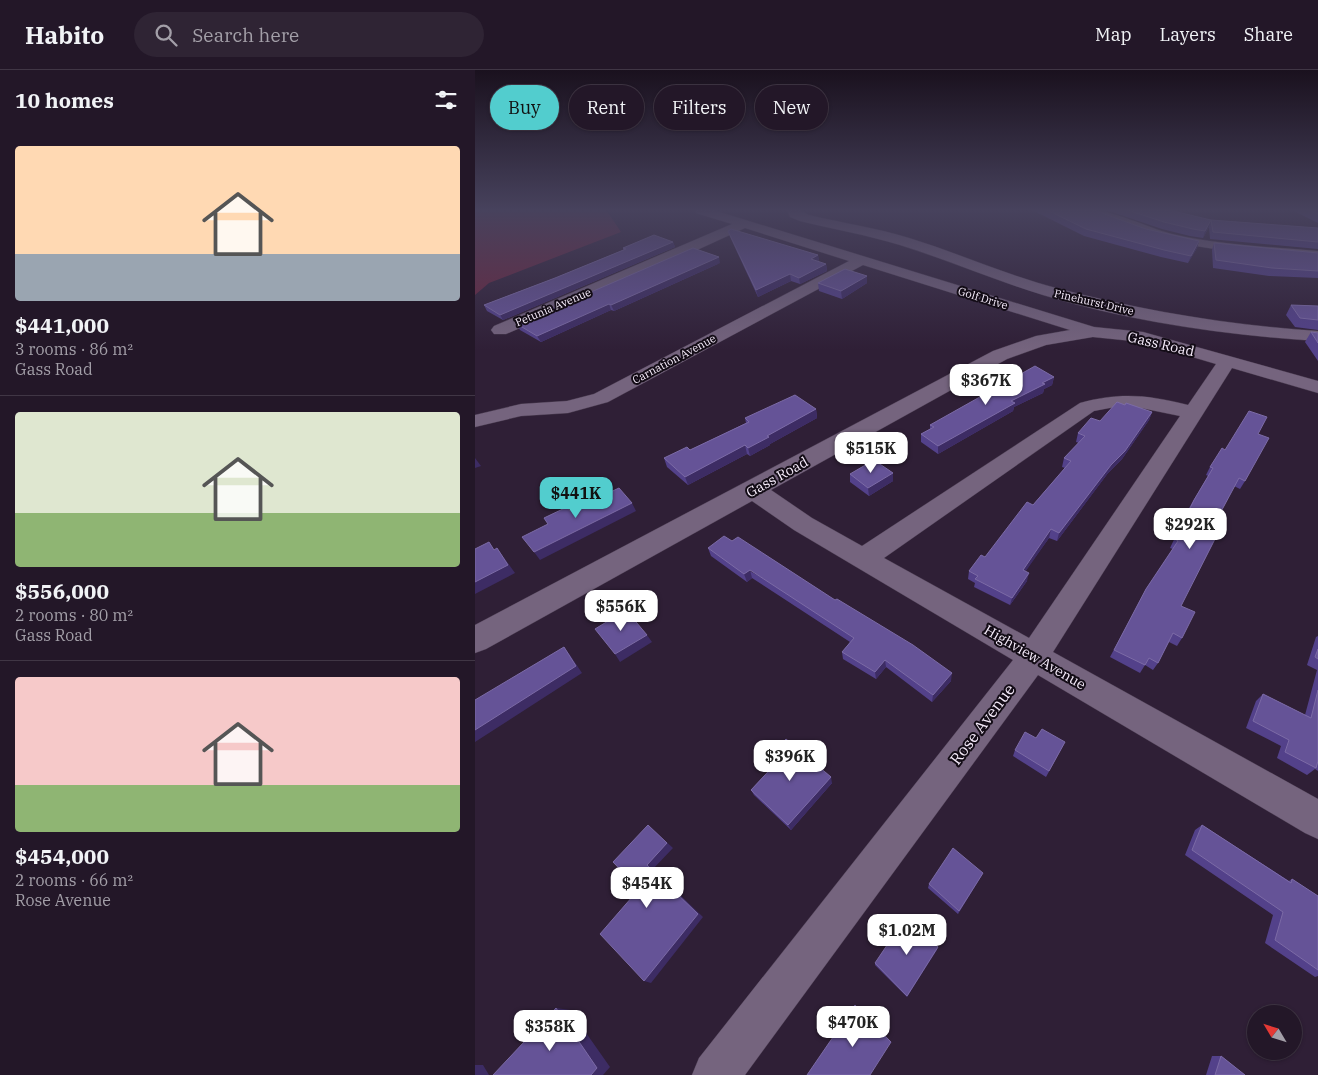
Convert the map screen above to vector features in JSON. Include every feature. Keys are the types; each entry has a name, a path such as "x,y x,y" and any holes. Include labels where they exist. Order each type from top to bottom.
{"street":[{"name":"Petunia Avenue","path":"500,330 671,257"},
{"name":"Golf Drive","path":"852,257 1093,332"},
{"name":"Pinehurst Drive","path":"949,257 1048,291 1102,305 1236,330 1318,336"},
{"name":"Carnation Avenue","path":"475,421 521,410 567,407 601,398 862,260"},
{"name":"Gass Road","path":"475,640 754,490 999,355 1042,340 1093,332 1143,337 1318,387"},
{"name":"Rose Avenue","path":"717,1075 1034,656 1228,360"},
{"path":"864,558 1087,407 1107,400 1128,399 1160,404 1194,413"},
{"name":"Highview Avenue","path":"754,490 803,524 1318,820"}],"shaded area":[{"path":"475,257 557,257 489,283 475,295"}],"building":[{"path":"607,257 638,257 500,315 484,305"},
{"path":"672,257 719,257 537,336 517,324"},
{"path":"740,257 815,257 811,259 826,264 799,278 790,274 756,290"},
{"path":"1216,257 1318,257 1318,271 1272,268 1216,260"},
{"path":"845,269 867,276 841,291 818,283"},
{"path":"1291,305 1318,306 1318,320 1300,318"},
{"path":"1311,332 1318,333 1318,343"},
{"path":"1035,366 1054,377 1042,383 1045,384 1011,401 1015,403 938,446 921,434 934,427 930,425"},
{"path":"795,395 816,409 748,448 745,445 685,477 664,458 687,447 690,450 749,422 745,418"},
{"path":"1117,402 1125,405 1126,403 1152,412 1125,451 1111,465 1059,533 1051,529 1023,570 1029,573 1012,598 975,579 978,576 969,571 981,555 985,557 1027,502 1033,505 1071,461 1064,458 1085,436 1078,433 1091,418 1100,421"},
{"path":"1249,411 1267,417 1258,434 1269,438 1245,481 1239,478 1209,534 1216,537 1181,606 1195,612 1182,638 1173,633 1158,663 1149,658 1145,665 1114,650 1146,589 1178,541 1175,539 1194,500 1213,468 1210,467 1222,448 1225,450"},
{"path":"874,460 893,473 868,488 850,474"},
{"path":"619,488 632,503 534,552 522,537 548,524 544,518 567,507 570,511"},
{"path":"724,536 732,541 738,537 835,600 837,599 913,645 952,673 933,695 885,660 875,672 842,652 854,638 750,570 744,574 708,548"},
{"path":"489,542 494,550 497,548 508,565 475,582 475,549"},
{"path":"626,610 647,635 615,654 595,629"},
{"path":"564,647 576,666 475,730 475,700"},
{"path":"1318,690 1318,761 1316,768 1285,752 1289,740 1253,721 1263,694 1311,718"},
{"path":"1042,729 1065,742 1049,771 1015,750 1025,732 1036,738"},
{"path":"786,739 831,777 788,825 751,790 779,760 771,754"},
{"path":"648,825 667,843 647,865 698,914 644,981 600,934 639,889 613,862"},
{"path":"1202,825 1291,883 1292,879 1318,896 1318,970 1275,940 1283,912 1192,850"},
{"path":"953,848 983,873 959,911 929,884"},
{"path":"906,917 938,947 907,996 875,963"},
{"path":"855,1005 891,1042 870,1075 807,1075"},
{"path":"556,1008 597,1068 591,1075 493,1075"},
{"path":"1221,1056 1245,1075 1215,1075"}]}
